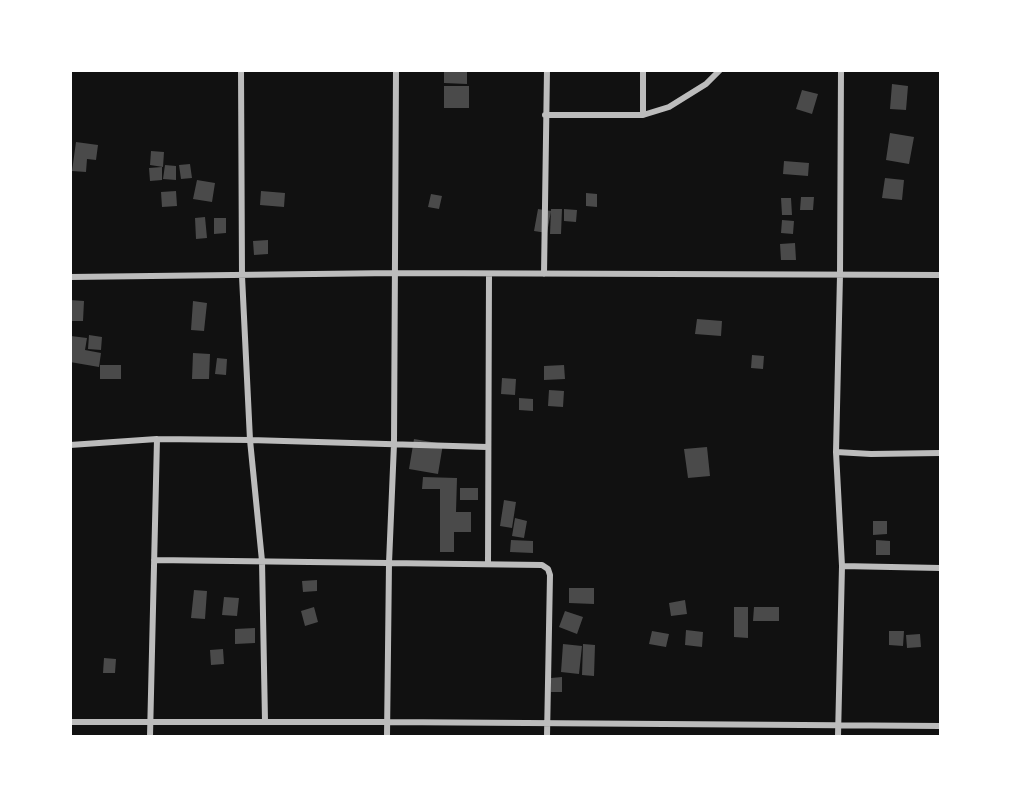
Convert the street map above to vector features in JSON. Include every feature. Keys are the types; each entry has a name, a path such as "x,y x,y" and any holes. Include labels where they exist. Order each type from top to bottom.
{"street":[{"path":"241,70 242,276 250,440 262,561 265,722"},
{"path":"387,736 389,563 394,444 396,70"},
{"path":"544,274 547,70"},
{"path":"643,70 643,115"},
{"path":"545,116 643,115 669,107 706,84 720,70"},
{"path":"838,736 842,566 836,452 841,70"},
{"path":"70,278 297,273 940,275"},
{"path":"488,564 489,274"},
{"path":"70,445 157,439 487,447"},
{"path":"150,736 157,439"},
{"path":"836,452 940,453"},
{"path":"154,560 542,566 548,569 550,575 547,736"},
{"path":"842,566 940,568"},
{"path":"70,722 940,726"}],"building":[{"path":"444,71 467,71 467,84 444,83"},
{"path":"892,84 908,86 906,110 890,109"},
{"path":"444,86 469,86 469,108 444,108"},
{"path":"802,90 818,94 812,114 796,109"},
{"path":"890,133 914,137 909,164 886,160"},
{"path":"76,142 98,145 96,160 87,159 86,172 72,171"},
{"path":"151,151 164,152 163,167 150,165"},
{"path":"784,161 809,163 808,176 783,174"},
{"path":"190,164 192,178 181,179 179,165"},
{"path":"165,165 176,166 176,180 163,179"},
{"path":"162,167 162,180 150,181 149,168"},
{"path":"885,178 904,180 902,200 882,198"},
{"path":"197,180 215,183 212,202 193,199"},
{"path":"176,191 177,206 162,207 161,192"},
{"path":"261,191 285,193 284,207 260,205"},
{"path":"586,193 597,194 597,207 586,206"},
{"path":"431,194 442,196 439,209 428,207"},
{"path":"801,197 814,197 813,210 800,210"},
{"path":"781,198 791,198 792,215 782,215"},
{"path":"538,209 551,211 547,233 534,231"},
{"path":"551,209 562,209 561,234 550,234"},
{"path":"564,209 577,210 576,222 564,221"},
{"path":"205,217 207,238 196,239 195,218"},
{"path":"214,218 226,218 226,233 214,234"},
{"path":"782,220 794,221 793,234 781,233"},
{"path":"268,240 268,254 254,255 253,241"},
{"path":"795,243 796,260 781,260 780,244"},
{"path":"70,300 84,301 83,321 70,321"},
{"path":"193,301 207,303 204,331 191,330"},
{"path":"697,319 722,321 721,336 695,334"},
{"path":"89,335 102,337 101,350 88,349"},
{"path":"71,336 87,338 85,350 101,353 99,367 70,362"},
{"path":"193,353 210,354 209,379 192,379"},
{"path":"752,355 764,356 763,369 751,368"},
{"path":"217,358 227,359 226,375 215,374"},
{"path":"100,365 121,365 121,379 100,379"},
{"path":"564,365 565,379 544,380 544,366"},
{"path":"502,378 516,379 515,395 501,394"},
{"path":"549,390 564,391 563,407 548,406"},
{"path":"519,398 533,399 533,411 519,410"},
{"path":"414,439 443,444 438,474 409,469"},
{"path":"707,447 710,476 688,478 684,449"},
{"path":"423,477 457,478 456,512 471,512 471,532 454,532 454,552 440,552 440,489 422,489"},
{"path":"460,488 478,488 478,500 460,500"},
{"path":"504,500 516,502 512,528 500,526"},
{"path":"515,518 527,521 524,538 512,536"},
{"path":"873,521 887,521 887,534 873,535"},
{"path":"511,540 533,541 533,553 510,552"},
{"path":"876,540 890,541 890,555 876,555"},
{"path":"317,580 317,591 303,592 302,581"},
{"path":"569,588 594,588 594,604 569,603"},
{"path":"194,590 207,591 205,619 191,618"},
{"path":"224,597 239,598 237,616 222,615"},
{"path":"685,600 687,614 671,616 669,603"},
{"path":"314,607 318,622 305,626 301,611"},
{"path":"734,607 748,607 748,638 734,637"},
{"path":"754,607 779,607 779,621 753,621"},
{"path":"565,611 583,617 577,634 559,627"},
{"path":"255,628 255,643 235,644 235,629"},
{"path":"686,630 703,632 702,647 685,645"},
{"path":"652,631 669,634 666,647 649,644"},
{"path":"889,631 904,631 903,646 889,645"},
{"path":"920,634 921,647 907,648 906,635"},
{"path":"563,644 582,646 579,674 561,672"},
{"path":"583,644 595,645 594,676 582,675"},
{"path":"223,649 224,664 211,665 210,650"},
{"path":"104,658 116,659 115,673 103,673"},
{"path":"562,677 562,692 551,692 551,678"}]}
